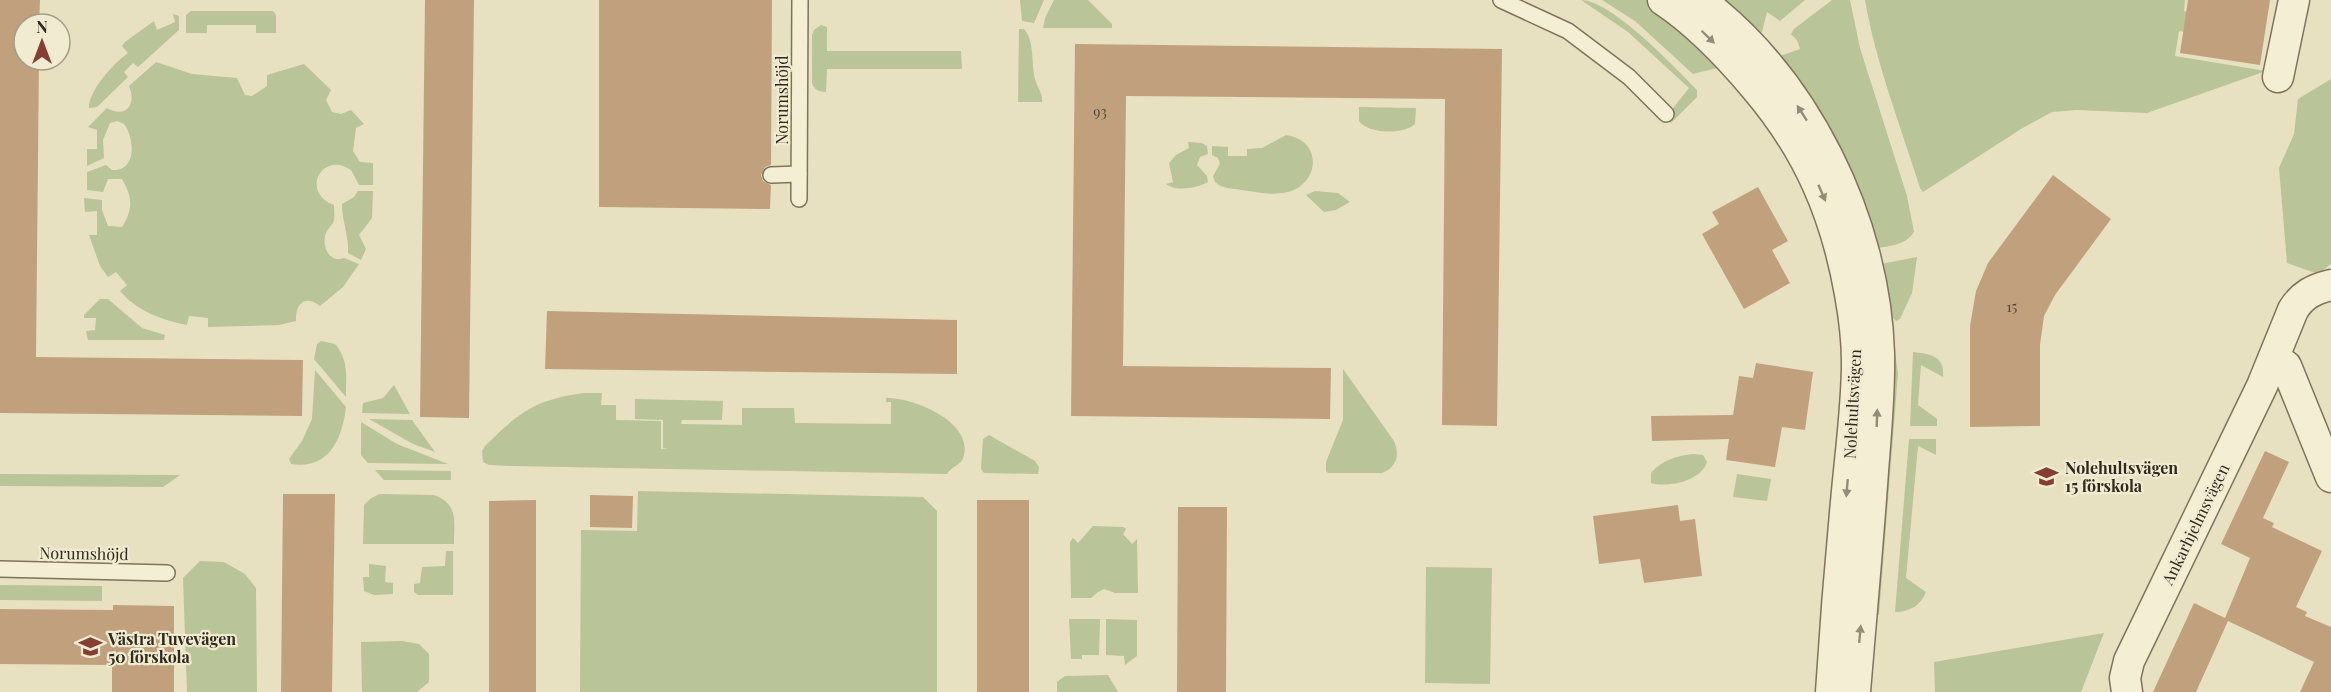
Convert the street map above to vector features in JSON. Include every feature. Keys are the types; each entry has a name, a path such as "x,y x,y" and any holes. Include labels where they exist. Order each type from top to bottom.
{"street":[{"name":"Nolehultsvägen","path":"1663,0 1704,33 1740,68 1787,128 1809,164 1830,212 1845,263 1857,361 1835,615 1831,692"},
{"name":"Nolehultsvägen","path":"1700,0 1747,43 1784,86 1806,118 1827,154 1848,202 1863,248 1874,300 1879,355 1876,438 1855,692"},
{"path":"2278,77 2294,0"},
{"name":"Ankarhjelmsvägen","path":"2127,692 2125,678 2129,661 2274,358 2293,310 2299,300 2309,293 2331,285"},
{"path":"2274,358 2286,366 2331,477"}],"lane":[{"name":"Norumshöjd","path":"799,200 800,0"},
{"path":"1501,0 1568,31 1629,77 1666,114"},
{"path":"771,175 799,174"},
{"name":"Norumshöjd","path":"0,569 167,573"}],"green space":[{"path":"1020,0 1044,0 1034,23 1022,21"},
{"path":"1054,0 1088,0 1112,24 1112,28 1043,28"},
{"path":"1581,0 1594,3 1625,23 1659,52 1697,90 1697,97 1671,123 1666,117 1689,88 1628,32"},
{"path":"1602,0 1651,0 1729,65 1693,74 1635,21"},
{"path":"1712,0 1805,0 1780,21 1767,12 1762,32 1753,37"},
{"path":"1832,0 1850,0 1860,48 1907,196 1914,232 1906,240 1896,245 1872,249 1775,60 1800,49 1797,40 1791,34 1794,29"},
{"path":"1865,0 2185,0 2184,11 2210,15 2206,35 2179,31 2175,56 2266,71 2147,113 2077,110 2052,112 2021,129 1923,192 1882,72"},
{"path":"191,11 273,11 276,15 276,33 256,33 256,25 207,25 207,33 186,33 186,15"},
{"path":"173,14 179,16 179,30 138,67 133,63 124,72 128,77 97,107 89,108 97,86 116,63 128,53 122,46 125,42 154,21 157,30 175,22"},
{"path":"821,25 827,27 827,51 961,51 962,69 827,69 826,92 819,91 812,83 812,35 814,30"},
{"path":"1019,29 1024,29 1030,40 1035,79 1042,102 1018,102"},
{"path":"156,62 192,74 237,78 245,95 252,96 267,86 267,75 304,64 331,90 326,100 332,112 341,114 351,110 364,124 356,128 353,151 360,162 373,163 373,185 359,185 351,170 341,165 332,165 324,169 317,183 318,191 324,199 334,205 334,220 325,238 330,256 359,264 343,287 320,306 310,301 302,303 297,310 296,321 279,325 208,327 208,318 189,316 187,325 168,320 150,314 134,304 120,291 127,285 116,272 108,277 100,266 89,235 97,235 97,211 85,212 84,198 102,200 102,210 108,226 122,227 130,209 130,198 122,179 108,179 103,192 87,190 87,172 106,165 112,170 126,166 132,153 132,145 124,124 117,121 110,123 103,140 104,158 87,166 87,149 97,149 97,130 88,127 107,108 120,112 128,108 132,99 129,86"},
{"path":"2331,79 2331,264 2318,274 2287,263 2279,168 2294,134 2298,99"},
{"path":"1359,107 1416,108 1415,124 1403,130 1378,131 1359,121"},
{"path":"1286,135 1307,145 1312,154 1311,172 1298,188 1288,192 1270,194 1227,188 1215,182 1213,176 1220,164 1218,158 1212,155 1212,146 1228,147 1228,156 1247,156 1247,149 1262,148"},
{"path":"1188,142 1202,143 1207,146 1208,154 1200,157 1197,165 1207,176 1208,182 1187,188 1175,188 1166,184 1173,182 1169,163 1176,155 1189,148"},
{"path":"358,191 373,191 372,218 359,235 366,249 361,260 348,253 342,204 354,197"},
{"path":"1315,191 1338,193 1350,202 1336,210 1324,212 1306,195"},
{"path":"1917,257 1912,293 1900,319 1896,321 1885,309 1876,265"},
{"path":"100,299 108,299 142,328 165,335 164,340 88,340 86,331 95,330 96,318 84,318 84,315"},
{"path":"321,341 335,344 343,356 346,369 346,397 314,359 317,344"},
{"path":"1913,352 1936,357 1942,365 1943,377 1921,365 1918,405 1937,419 1937,426 1910,426"},
{"path":"1895,354 1898,373 1879,615 1876,615 1892,355"},
{"path":"1343,369 1394,441 1397,451 1396,460 1382,473 1328,473 1326,471 1326,462 1343,420"},
{"path":"315,370 346,407 344,419 337,440 324,457 304,465 291,464 289,459 302,441 312,419"},
{"path":"394,385 410,414 362,413 363,403 383,398"},
{"path":"584,393 602,393 601,405 616,405 616,420 661,421 661,449 667,449 663,448 663,420 635,419 635,399 723,401 722,420 682,420 681,424 742,425 742,408 794,408 795,423 891,424 891,402 886,402 886,398 897,399 925,407 951,423 960,433 964,445 963,458 947,474 511,466 489,465 483,462 482,451 485,446 518,416 553,399"},
{"path":"369,419 412,420 435,452 413,444"},
{"path":"361,422 397,444 448,464 368,463 361,455"},
{"path":"989,435 1035,461 1039,467 1038,474 984,473 981,469 983,439"},
{"path":"1909,439 1936,439 1936,455 1918,446 1906,578 1926,592 1914,607 1895,612"},
{"path":"1703,455 1707,462 1698,474 1675,484 1651,483 1651,473 1660,465 1675,457"},
{"path":"375,470 451,471 451,480 384,480"},
{"path":"0,474 180,475 163,487 0,486"},
{"path":"1737,474 1771,479 1767,501 1733,497"},
{"path":"638,491 923,497 937,511 937,692 580,692 581,530 637,531"},
{"path":"379,494 434,495 448,503 454,521 454,544 363,544 364,505"},
{"path":"1093,526 1123,527 1126,529 1123,534 1132,544 1137,539 1138,593 1115,593 1104,589 1091,598 1071,598 1070,542 1073,538 1078,543"},
{"path":"446,551 453,551 453,595 418,595 414,592 414,584 420,583 422,567 445,566"},
{"path":"200,561 224,562 245,574 256,588 257,692 187,692 183,578"},
{"path":"369,564 386,566 385,582 393,583 393,594 374,595 364,591 363,577 369,577"},
{"path":"1426,567 1492,568 1490,684 1425,683"},
{"path":"0,585 102,586 102,601 0,600"},
{"path":"1069,619 1100,619 1099,655 1082,655 1082,659 1071,659"},
{"path":"1106,619 1137,620 1137,656 1125,665 1124,656 1106,655"},
{"path":"2104,633 2081,692 1935,692 1934,662"},
{"path":"402,641 419,644 429,654 429,682 417,692 362,692 361,642"},
{"path":"1108,675 1118,692 1057,692 1057,682 1065,676"}],"building":[{"path":"0,0 40,0 40,12 12,12 12,72 39,72 36,357 303,360 302,416 0,413"},
{"path":"425,0 474,0 469,418 420,417"},
{"path":"599,0 772,0 771,165 765,167 761,175 763,181 771,185 770,209 599,207"},
{"path":"2188,0 2270,0 2260,65 2180,53"},
{"path":"1075,44 1502,49 1497,426 1442,425 1445,99 1126,96 1123,366 1331,368 1330,419 1071,416"},
{"path":"2053,175 2111,219 2055,295 2044,316 2040,345 2040,426 1970,427 1970,326 1976,291 1988,263"},
{"path":"1758,187 1788,241 1772,250 1790,283 1744,309 1702,234 1719,224 1712,212"},
{"path":"547,311 957,320 957,374 545,369"},
{"path":"1756,363 1813,372 1805,430 1782,427 1775,467 1726,460 1729,439 1652,441 1651,416 1733,415 1739,376 1753,378"},
{"path":"2265,451 2289,462 2263,518 2274,523 2272,527 2322,551 2296,607 2307,612 2305,616 2331,627 2331,692 2300,692 2314,662 2228,621 2196,692 2153,692 2194,603 2225,618 2250,558 2221,544"},
{"path":"283,494 335,494 332,692 281,692"},
{"path":"590,495 633,496 632,528 590,527"},
{"path":"536,500 536,692 489,692 489,501"},
{"path":"977,500 1029,500 1029,692 977,692"},
{"path":"1678,505 1680,521 1695,519 1702,576 1644,583 1640,559 1599,564 1593,516"},
{"path":"1178,507 1227,507 1226,692 1177,692"},
{"name":"Västra Tuvevägen 50 förskola","path":"113,605 174,606 174,692 112,692 112,665 0,664 0,609 113,610"}],"place":[{"name":"Nolehultsvägen 15 förskola","path":"2047,476"},
{"name":"Västra Tuvevägen 50 förskola","path":"90,647"}]}
